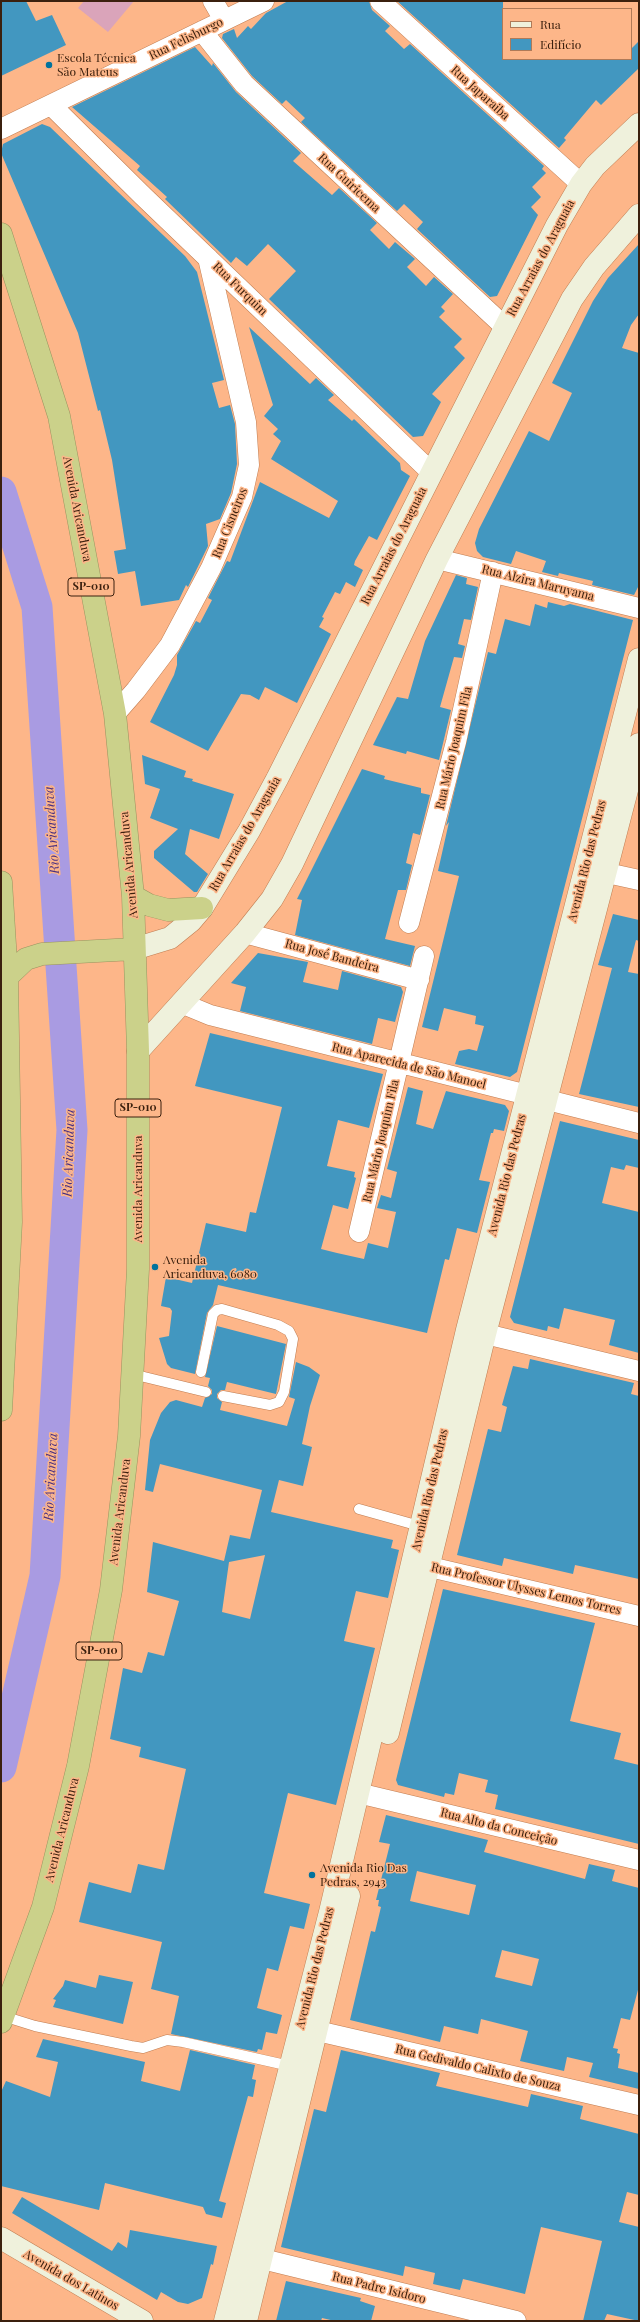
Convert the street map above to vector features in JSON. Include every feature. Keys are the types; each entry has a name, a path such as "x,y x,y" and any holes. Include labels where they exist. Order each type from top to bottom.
{"highway":[{"name":"Avenida Aricanduva","path":"1,234 59,416 115,714 133,896 138,1051 138,1268 129,1436 111,1590 78,1766 43,1907 2,2019"},
{"path":"1,882 7,977 5,1041 6,1221 1,1410"},
{"path":"133,896 149,905 168,910 202,908"},
{"path":"7,977 26,959 42,954 134,948"}],"main road":[{"name":"Rua Arraias do Araguaia","path":"134,948 170,938 192,921 202,908 249,831 277,779 553,232 581,184 595,166 639,124"},
{"path":"138,1051 245,933 272,898 292,864 437,559 572,299 594,267 639,215"},
{"name":"Avenida Rio das Pedras","path":"225,2321 252,2257 309,2028 476,1332 596,870 639,659"},
{"name":"Avenida Rio das Pedras","path":"596,870 639,744"},
{"name":"Avenida Rio das Pedras","path":"246,2321 252,2257 290,2066 309,2028"},
{"name":"Avenida dos Latinos","path":"1,2238 142,2321"}],"street":[{"path":"213,1 224,20"},
{"name":"Rua Felisburgo","path":"1,129 264,1"},
{"name":"Rua Japaraiba","path":"380,1 581,184"},
{"name":"Rua Guiricema","path":"202,31 244,84 505,327"},
{"name":"Rua Furquim","path":"51,105 431,472"},
{"name":"Rua Cisneiros","path":"115,714 170,645 218,554 242,497 249,465 246,422 208,258"},
{"name":"Rua Alzira Maruyama","path":"437,559 639,608"},
{"name":"Rua Mário Joaquim Fila","path":"409,923 456,742 493,572"},
{"path":"596,870 639,880"},
{"name":"Rua José Bandeira","path":"245,933 419,980"},
{"name":"Rua Mário Joaquim Fila","path":"359,1232 424,956"},
{"name":"Rua Aparecida de São Manoel","path":"181,1003 210,1015 399,1064 639,1123"},
{"path":"476,1332 639,1371"},
{"name":"Rua Professor Ulysses Lemos Torres","path":"421,1565 639,1616"},
{"name":"Rua Alto da Conceição","path":"365,1794 639,1860"},
{"name":"Rua Gedivaldo Calixto de Souza","path":"309,2028 639,2105"},
{"name":"Rua Padre Isidoro","path":"252,2257 481,2317 516,2321"}],"lane":[{"path":"196,1390 213,1314 217,1310 222,1309 278,1325 289,1331 293,1339 284,1392 279,1402 270,1405 223,1396"},
{"path":"132,1374 206,1392"},
{"path":"359,1509 429,1529"},
{"path":"2,2019 143,2048 167,2040 184,2042 290,2066"}],"shaded area":[{"path":"84,1 134,1 108,32 78,8"}],"building":[{"path":"1,1 26,1 36,21 52,15 66,45 1,76"},
{"path":"288,1 369,1 372,10 390,26 385,31 404,49 410,44 544,166 542,169 546,173 532,187 541,197 531,207 538,215 497,296 490,297 417,229 423,222 404,204 397,211 301,122 305,118 286,100 282,104 252,76 222,38 223,34 234,29 237,38 248,26 251,29 266,13"},
{"path":"397,1 503,1 502,60 632,60 632,48 639,41 639,68 601,105 596,100 564,138 566,140 559,148"},
{"path":"195,47 212,66 213,63 236,92 301,153 293,161 332,195 339,188 377,223 370,230 389,249 395,242 415,259 407,267 426,286 434,277 453,294 441,307 445,311 439,317 462,339 454,347 465,358 432,394 441,402 423,436 413,437 269,299 296,271 268,244 247,266 236,257 231,263 165,199 167,197 137,170 140,166 72,107"},
{"path":"42,124 50,127 185,256 197,272 224,380 212,383 219,408 230,405 235,424 237,464 231,493 220,519 206,524 208,546 188,587 186,585 179,600 141,606 135,571 118,574 114,551 126,549 112,460 100,410 98,411 78,333 1,153 3,144"},
{"path":"639,244 639,314 631,325 622,348 639,353 639,585 634,595 592,585 593,581 559,573 558,576 542,572 546,561 516,551 511,564 483,557 477,551 475,543 479,529 529,431 549,441 572,393 552,383 593,301 608,278"},
{"path":"249,327 310,384 316,378 334,395 328,400 352,421 354,419 400,463 401,470 410,476 377,540 369,536 355,561 354,565 363,570 355,587 346,582 340,594 335,592 322,617 324,618 319,627 331,634 297,703 265,687 259,700 250,695 241,694 208,751 150,722 174,675 177,665 177,655 196,621 200,623 212,600 208,598 227,561 230,562 260,482 329,518 338,501 271,459 281,441 273,434 278,429 264,416 273,405"},
{"path":"456,575 467,578 466,584 478,587 471,620 464,619 458,644 465,646 462,658 454,657 440,707 451,710 439,760 407,751 406,754 373,745 397,697 408,699 425,641"},
{"path":"548,602 564,606 570,604 633,620 517,1072 510,1077 455,1064 459,1051 469,1049 477,1051 484,1026 475,1024 476,1016 444,1008 438,1031 422,1027 459,876 438,871 449,822 446,826 488,652 496,654 505,619 530,626 535,604 547,608"},
{"path":"142,755 186,771 184,777 193,779 192,781 234,794 219,839 190,829 185,854 208,874 197,892 194,892 154,858 154,851 178,829 150,818 160,789 145,784"},
{"path":"362,769 385,776 384,779 421,788 421,793 430,795 420,835 413,833 406,863 412,865 406,890 398,890 385,939 415,946 410,966 295,935 302,900 297,899"},
{"path":"613,914 639,920 639,941 636,940 628,972 639,974 639,1107 579,1094 612,968 598,965"},
{"path":"258,953 308,962 303,982 338,990 342,971 401,987 403,992 395,1022 378,1018 372,1044 240,1011 246,987 231,983"},
{"path":"210,1033 383,1074 369,1128 338,1120 327,1166 355,1172 354,1177 356,1178 348,1209 333,1205 321,1249 337,1253 364,1259 368,1243 388,1248 396,1212 377,1208 381,1195 391,1198 397,1172 387,1169 408,1087 423,1091 416,1124 433,1129 446,1091 505,1105 509,1111 504,1131 494,1129 493,1133 491,1133 479,1180 490,1182 477,1233 457,1228 449,1260 445,1259 427,1333 218,1285 213,1305 207,1313 195,1374 171,1368 167,1364 159,1338 169,1336 172,1311 170,1308 161,1306 166,1277 192,1283 206,1223 246,1232 250,1212 256,1213 282,1107 195,1086"},
{"path":"560,1121 639,1140 639,1168 626,1165 624,1170 611,1167 602,1203 639,1212 639,1353 609,1345 615,1320 564,1308 559,1329 548,1326 547,1331 514,1323 510,1317"},
{"path":"217,1326 286,1344 276,1394 227,1382 225,1390 221,1390 217,1394 217,1398 222,1402 220,1410 287,1426 295,1399 289,1397 296,1362 309,1367 320,1375 310,1406 302,1444 312,1447 303,1486 279,1480 271,1512 393,1540 391,1548 399,1550 388,1598 356,1591 344,1641 375,1648 336,1805 288,1793 264,1893 310,1904 304,1929 290,1926 278,1971 267,1968 257,2008 282,2015 277,2034 266,2032 262,2050 258,2049 257,2052 171,2034 179,1996 151,1989 162,1942 79,1922 89,1882 131,1893 138,1864 164,1870 186,1769 139,1757 141,1747 110,1739 123,1668 142,1673 148,1652 164,1656 179,1601 147,1592 153,1542 224,1561 230,1535 250,1539 262,1490 160,1464 153,1492 145,1490 150,1440 161,1413 170,1402 176,1400 202,1407 205,1398 212,1394 212,1390 208,1386 210,1378 205,1377","holes":["265,1555 250,1619 222,1612 229,1562"]},
{"path":"530,1359 634,1383 631,1394 639,1396 639,1579 575,1565 573,1574 504,1558 502,1566 457,1555 488,1429 501,1432 507,1407 502,1405 513,1366 528,1369"},
{"path":"443,1589 595,1623 570,1721 621,1733 614,1759 639,1765 639,1844 495,1809 498,1795 485,1792 488,1780 459,1773 454,1795 445,1793 444,1797 398,1785 396,1780"},
{"path":"386,1815 488,1840 484,1852 585,1879 589,1864 615,1870 612,1881 639,1888 639,1986 630,2020 621,2018 613,2048 618,2049 617,2053 620,2054 618,2068 639,2073 639,2089 589,2077 593,2063 567,2057 564,2071 520,2061 528,2031 481,2019 478,2034 444,2026 440,2042 350,2020 371,1931 375,1932 381,1907 378,1906 379,1900 376,1900 390,1844 379,1842","holes":["417,1871 476,1885 469,1915 410,1901","502,1950 539,1959 532,1986 495,1977"]},
{"path":"99,1975 133,1982 123,2024 53,2007 56,2000 53,1999 63,1986 65,1980 96,1988"},
{"path":"43,2039 145,2062 141,2081 180,2091 190,2050 255,2065 252,2079 256,2080 253,2097 248,2096 219,2201 226,2203 222,2218 206,2214 203,2207 105,2183 99,2210 1,2186 1,2092 6,2081 50,2097 58,2062 36,2057"},
{"path":"341,2050 440,2073 436,2086 528,2107 531,2094 583,2106 580,2119 639,2134 639,2195 627,2192 619,2222 639,2227 639,2321 607,2314 604,2321 583,2321 602,2241 541,2227 525,2294 463,2279 460,2290 433,2284 435,2273 405,2266 403,2276 281,2247 314,2109 326,2112"},
{"path":"22,2197 112,2251 118,2242 127,2248 130,2230 217,2246 213,2265 211,2264 202,2298 188,2304 178,2302 161,2292 157,2300 12,2213"},
{"path":"286,2281 361,2298 360,2301 375,2306 371,2321 335,2321 322,2318 321,2321 276,2321"}],"waterway":[{"name":"Rio Aricanduva","path":"1,492 37,607 72,1130 45,1576 1,1767"}],"place":[{"name":"Escola Técnica São Mateus","path":"49,65"},
{"name":"Avenida Aricanduva, 6080","path":"155,1267"},
{"name":"Avenida Rio Das Pedras, 2943","path":"312,1875"}]}
